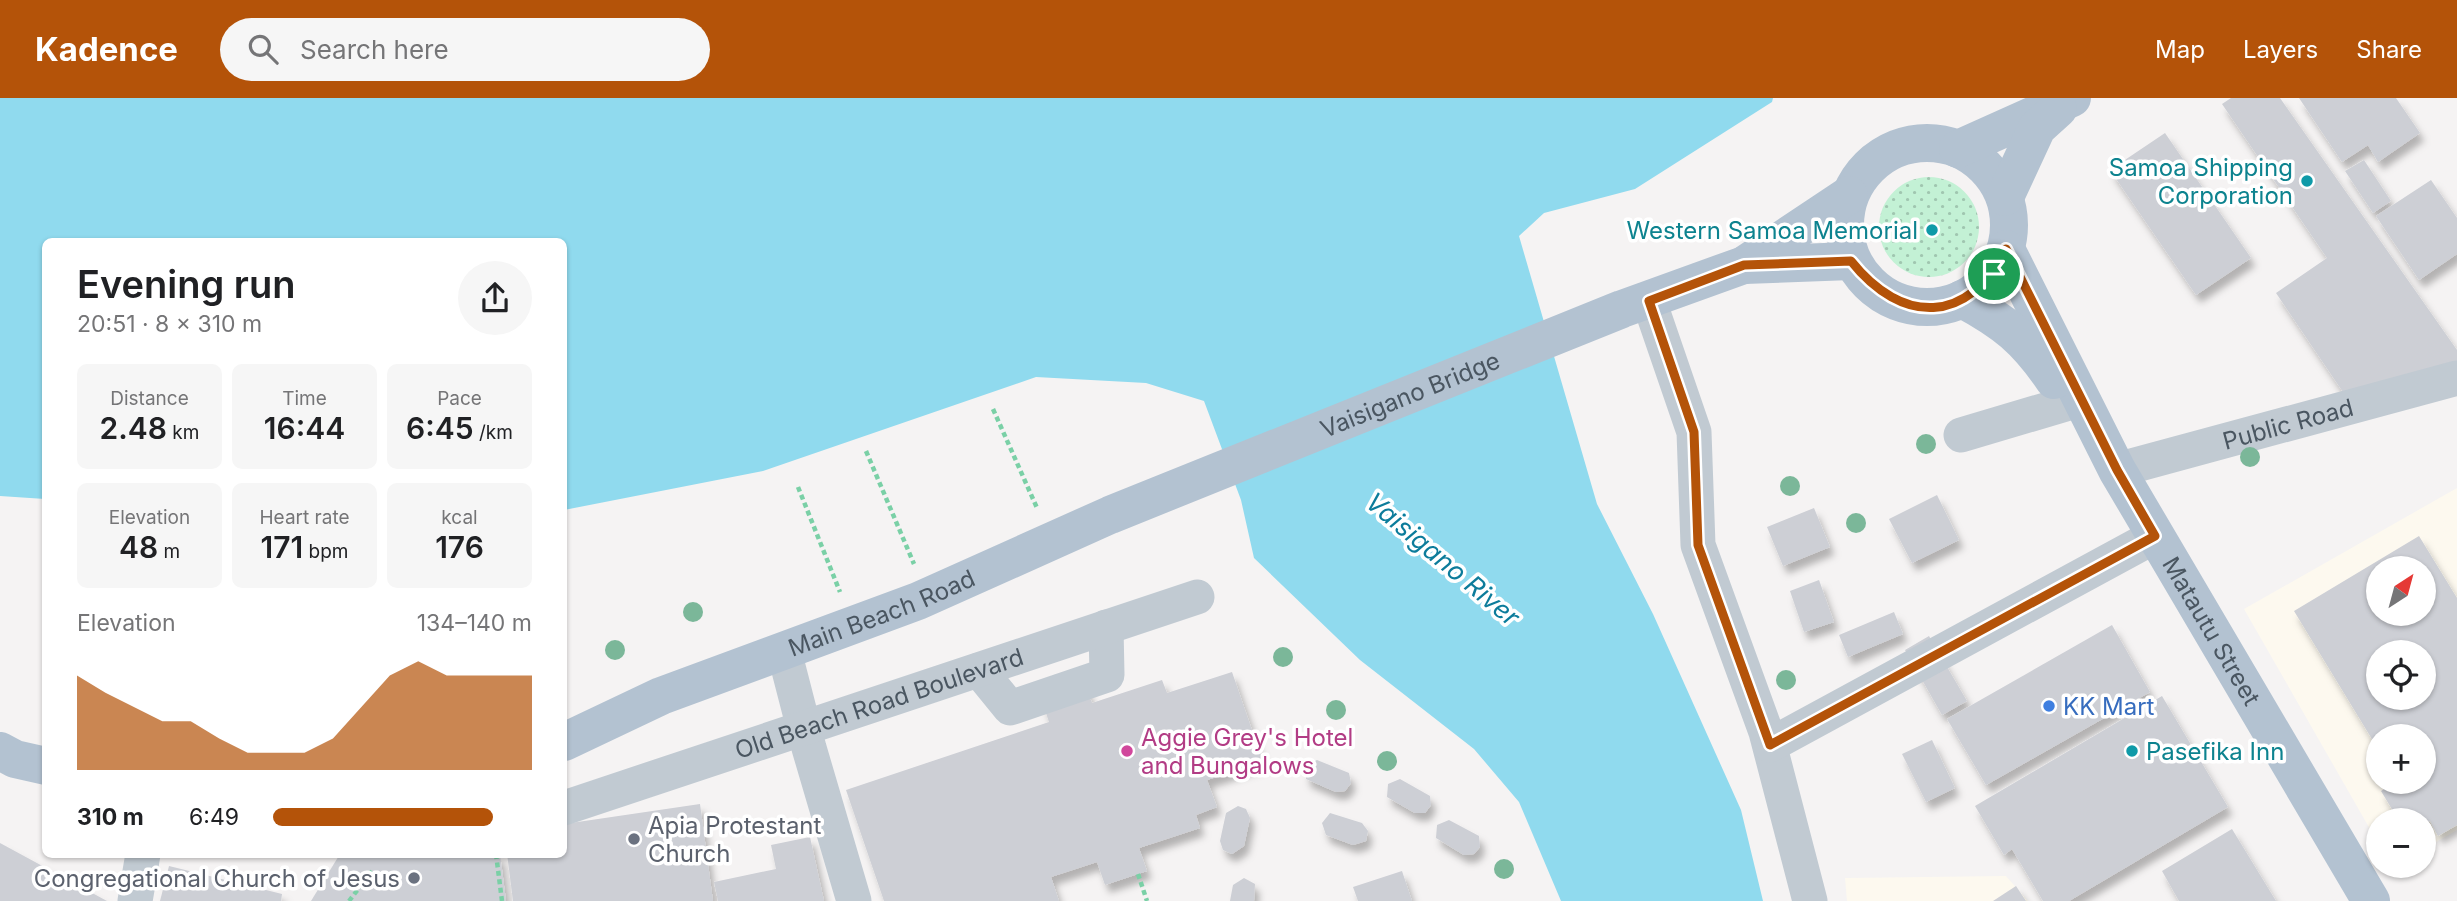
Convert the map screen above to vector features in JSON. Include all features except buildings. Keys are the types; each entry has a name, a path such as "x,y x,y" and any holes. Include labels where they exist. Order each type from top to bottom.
{"main road":[{"path":"1958,149 2067,102"},
{"path":"2005,197 2037,128 2067,102"},
{"path":"1635,305 1744,265 1849,195 1869,165 1890,151 1912,144 1935,143 1958,149 1977,160 1994,177 2005,197 2009,232 2006,249 1994,274 1974,293 1962,299 1948,305 1921,307 1894,301 1870,285 1851,261 1844,237 1849,195"},
{"name":"Matautu Street","path":"2006,249 2117,470 2371,901"},
{"path":"1744,265 1851,261"},
{"name":"Matautu Street","path":"1962,299 2003,321 2038,358 2117,470"},
{"name":"Vaisigano Bridge","path":"1199,481 1635,305"},
{"name":"Main Beach Road","path":"567,741 661,696 928,597 1051,541 1199,481"},
{"path":"0,751 15,759 42,765"}],"street":[{"path":"1635,305 1694,432 1698,545 1770,745 1810,901"},
{"name":"Public Road","path":"2117,470 2457,377"},
{"path":"1961,435 2069,403"},
{"path":"1770,745 2155,536"},
{"name":"Old Beach Road Boulevard","path":"567,807 1196,597"},
{"path":"979,670 1010,708 1107,675 1106,627"},
{"path":"784,651 854,901"},
{"path":"135,901 142,858"}],"path":[{"path":"993,408 1051,541"},
{"path":"866,451 928,597"},
{"path":"798,487 854,625"},
{"path":"497,858 502,901"},
{"path":"349,901 372,870"},
{"path":"1138,874 1147,901"}],"shaded area":[{"path":"2457,488 2457,830 2436,842 2436,808 2366,808 2366,822 2244,609"},
{"path":"2006,876 2028,901 1847,901 1845,878"}],"green space":[{"path":"1929,177 1957,185 1971,199 1979,227 1971,255 1957,269 1929,277 1901,269 1887,255 1879,227 1887,199 1901,185"}],"water":[{"name":"Vaisigano River","path":"0,98 1773,98 1772,102 1635,189 1544,213 1519,236 1597,504 1653,614 1741,810 1763,901 1561,901 1519,802 1474,749 1360,660 1254,558 1241,500 1204,401 1146,383 1036,377 763,471 567,509 567,238 42,238 42,499 0,496"}],"place":[{"name":"Samoa Shipping Corporation","path":"2307,181"},
{"name":"Western Samoa Memorial","path":"1932,230"},
{"name":"KK Mart","path":"2049,706"},
{"name":"Aggie Grey's Hotel and Bungalows","path":"1127,751"},
{"name":"Pasefika Inn","path":"2132,751"},
{"name":"Apia Protestant Church","path":"634,839"},
{"name":"Congregational Church of Jesus","path":"414,878"}],"route":[{"path":"2006,249 2117,470 2155,536 1770,745 1698,545 1694,432 1649,301 1744,265 1851,261 1870,285 1894,301 1921,307 1948,305 1974,293 1994,274 2006,249"}]}
